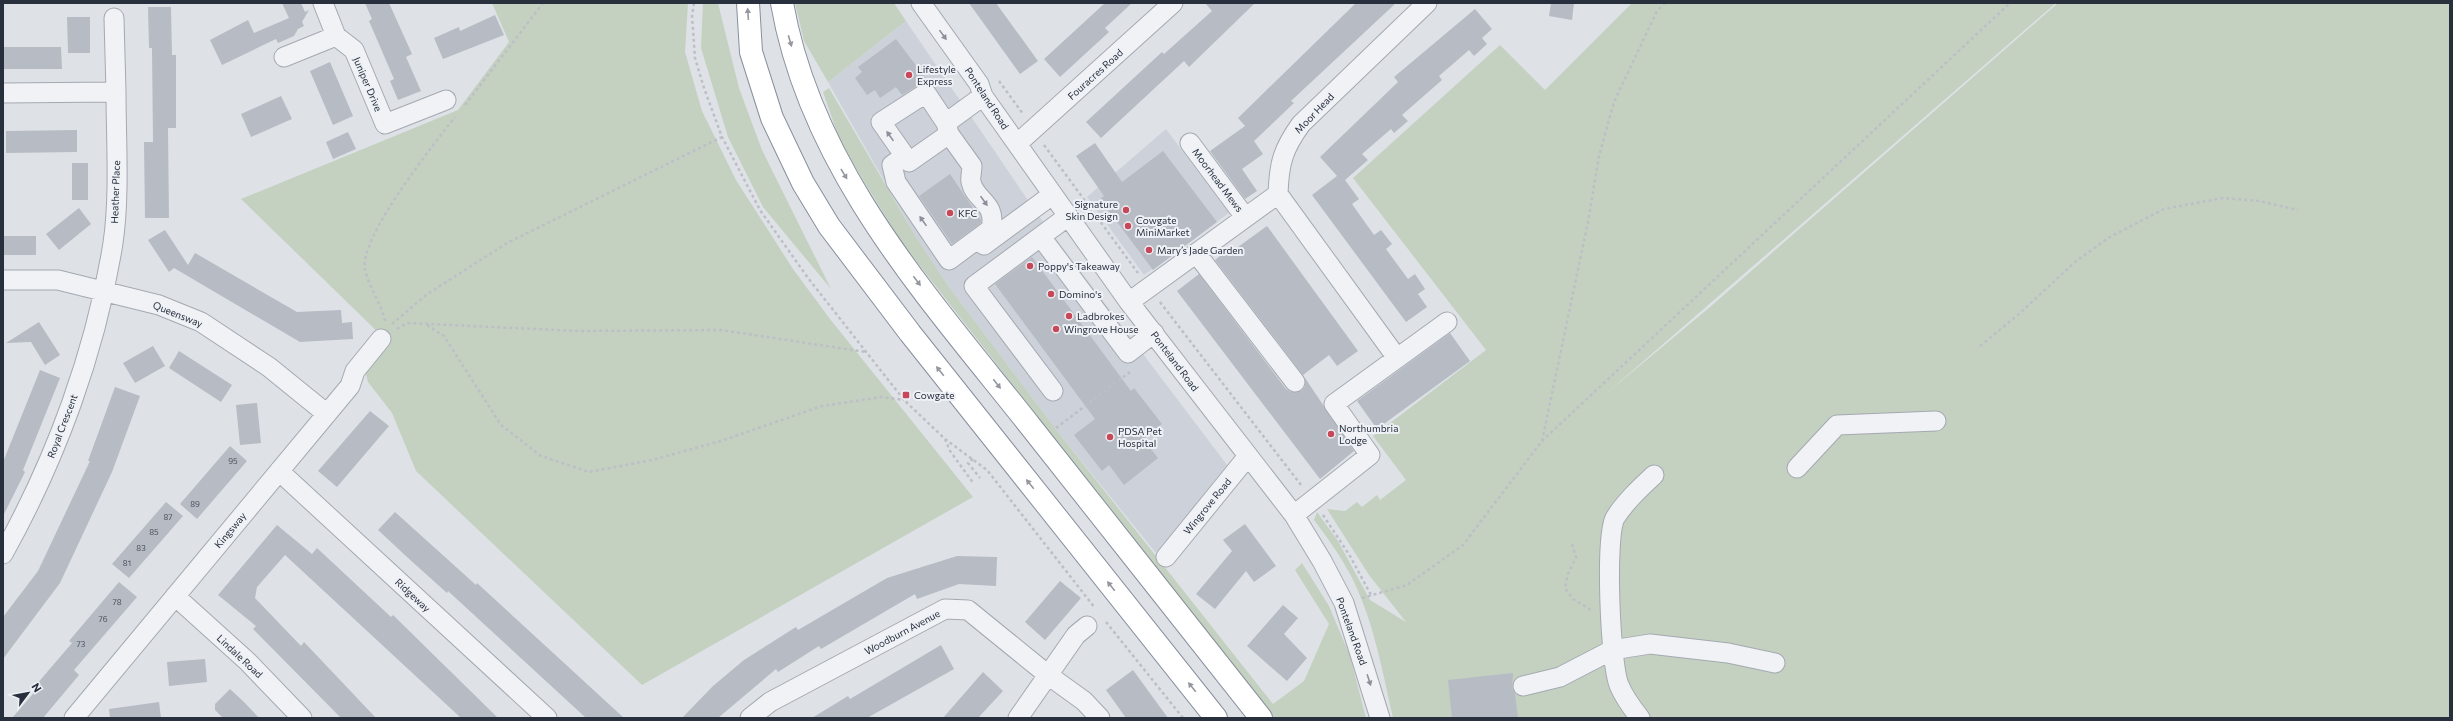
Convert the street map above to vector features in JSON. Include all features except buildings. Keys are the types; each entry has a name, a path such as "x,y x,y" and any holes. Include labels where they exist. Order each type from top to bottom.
{"highway":[{"path":"748,3 751,52 772,118 803,184 829,226 910,333 1216,718"},
{"path":"782,3 794,53 816,118 835,159 860,201 895,253 955,332 1261,718"}],"street":[{"path":"284,58 336,36 323,3"},
{"name":"Ponteland Road","path":"921,3 1067,217 1129,302 1294,516 1322,561 1344,603 1380,718"},
{"name":"Fouracres Road","path":"1017,144 1173,3"},
{"name":"Moor Head","path":"1278,194 1279,167 1287,143 1301,124 1427,3"},
{"name":"Heather Place","path":"105,291 113,241 117,168 114,18"},
{"name":"Juniper Drive","path":"336,36 354,50 385,124 455,108"},
{"path":"904,156 892,165 896,182 950,260 992,229 992,213 971,183 972,166 948,129 926,93 881,122 904,156 908,162 948,129 981,90"},
{"path":"3,93 116,92"},
{"name":"Moorhead Mews","path":"1190,143 1245,217"},
{"path":"1129,302 1278,194 1397,358"},
{"path":"981,247 1052,195"},
{"path":"1053,391 974,286 1067,217"},
{"path":"1041,236 1128,353 1154,333"},
{"path":"1196,253 1295,382"},
{"name":"Queensway","path":"3,280 58,280 159,305 201,322 269,367 327,414"},
{"name":"Royal Crescent","path":"3,554 43,473 66,419 105,291"},
{"path":"1294,516 1370,455 1334,404 1447,322"},
{"name":"Kingsway","path":"74,718 350,386 355,371 381,339"},
{"path":"1797,468 1837,425 1936,421"},
{"name":"Wingrove Road","path":"1166,556 1248,456"},
{"name":"Ridgeway","path":"278,471 547,718"},
{"path":"1640,718 1618,684 1612,650 1611,543 1615,520 1631,497 1654,476"},
{"name":"Lindale Road","path":"175,596 247,661 302,718"},
{"name":"Woodburn Avenue","path":"750,718 770,702 945,609 968,610 1048,675 1084,701 1100,718"},
{"path":"1018,718 1076,635 1093,620"},
{"path":"1523,686 1560,677 1612,650 1650,644 1685,647 1775,663"}],"path":[{"path":"381,339 385,320 365,268 370,242 414,169 455,108 543,3"},
{"path":"694,3 692,16 695,58 722,137 760,210 808,278 904,400 945,439 987,470 1093,620 1184,718"},
{"path":"1542,442 1588,222 1599,156 1614,102 1657,11 1665,3"},
{"path":"998,79 1148,287 1313,501 1350,556 1371,595 1407,585 1463,545 1542,442 2010,3"},
{"path":"381,339 396,319 426,294 508,243 722,137"},
{"path":"1980,346 2019,314 2076,261 2110,237 2164,209 2223,198 2259,201 2298,210"},
{"path":"381,339 407,323 578,331 721,330 867,352"},
{"path":"426,325 444,336 501,425 541,456 589,472 652,460 721,441 822,406 882,398 904,400"},
{"path":"1055,428 1134,369"},
{"path":"945,439 950,452 974,484"},
{"path":"973,459 968,463 980,478"},
{"path":"1572,544 1576,557 1568,574 1565,588 1573,599 1586,608 1612,613"}],"shaded area":[{"path":"906,21 1038,215 1227,465 1156,553 1058,432 949,287 916,237 828,82"},
{"path":"1166,129 1229,213 1144,275 1087,197"}],"green space":[{"path":"492,3 688,3 685,52 702,111 736,180 793,269 830,319 973,497 642,685 416,471 392,413 368,382 365,371 388,342 241,199 458,110 509,42"},
{"path":"703,3 718,3 739,88 762,150 831,289 763,207 728,137 701,48"},
{"path":"795,3 894,3 906,21 828,82 804,41"},
{"path":"1632,3 2056,3 1608,392 1710,307 2058,3 2450,3 2450,718 1393,718 1381,663 1365,608 1342,560 1314,520 1317,512 1338,541 1370,600 1406,622 1369,575 1327,509 1345,511 1357,502 1362,507 1377,495 1380,500 1406,480 1373,436 1486,350 1353,178 1500,45 1545,90"},
{"path":"829,88 916,237 949,287 1058,432 1273,704 1304,681 1329,624 1295,570 1302,563 1329,606 1350,656 1366,718 1273,718 902,243 841,144 823,92"}],"place":[{"name":"Lifestyle Express","path":"909,75"},
{"name":"Signature Skin Design","path":"1126,210"},
{"name":"KFC","path":"950,213"},
{"name":"Cowgate MiniMarket","path":"1128,226"},
{"name":"Mary’s Jade Garden","path":"1149,250"},
{"name":"Poppy's Takeaway","path":"1030,266"},
{"name":"Domino's","path":"1051,294"},
{"name":"Ladbrokes","path":"1069,316"},
{"name":"Wingrove House","path":"1056,329"},
{"name":"Cowgate","path":"906,395"},
{"name":"Northumbria Lodge","path":"1331,434"},
{"name":"PDSA Pet Hospital","path":"1110,437"}]}
